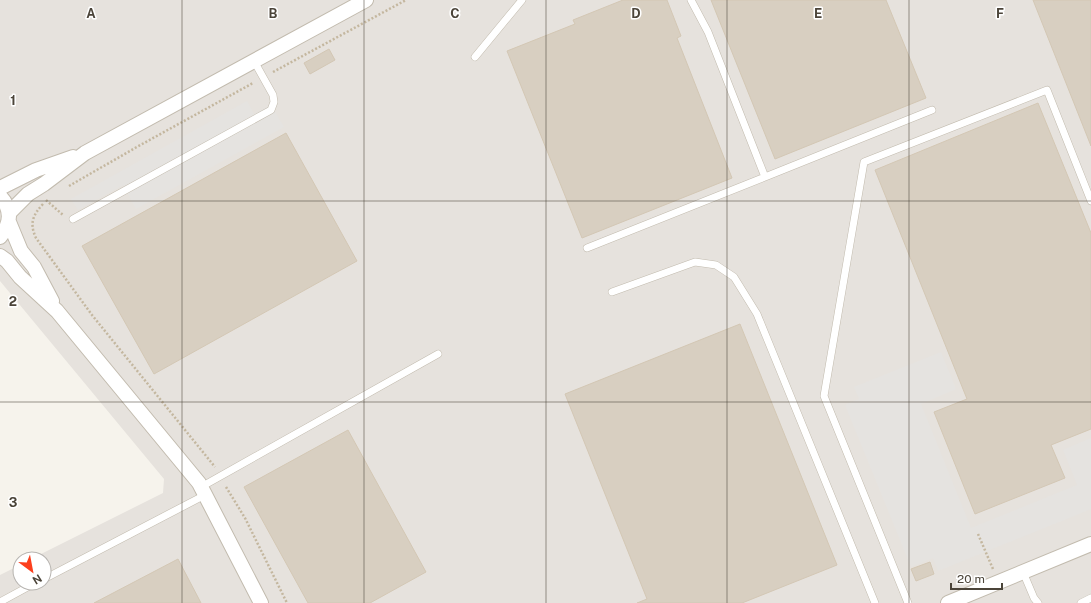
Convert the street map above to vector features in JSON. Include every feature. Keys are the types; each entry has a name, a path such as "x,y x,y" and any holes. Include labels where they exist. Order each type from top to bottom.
{"street":[{"path":"0,237 5,231 9,217 28,194 84,154 366,0"},
{"path":"0,188 36,170 84,154"},
{"path":"0,196 6,204 21,250 34,267 57,311"},
{"path":"0,256 7,261 20,277 57,311 199,483 261,603"},
{"path":"948,603 1091,544"}],"lane":[{"path":"475,57 522,0"},
{"path":"691,0 708,32 765,177"},
{"path":"73,220 271,110 274,102 273,95 254,61"},
{"path":"908,603 824,396 864,162 1047,90 1091,201"},
{"path":"587,248 932,110"},
{"path":"612,292 695,262 716,265 734,277 757,314 875,603"},
{"path":"52,575 203,491 438,354"},
{"path":"1023,572 1034,598 1038,603"},
{"path":"0,602 21,591"},
{"path":"1081,603 1091,598"}],"path":[{"path":"65,188 135,148 406,0"},
{"path":"49,198 37,212 32,224 32,231 36,238 92,315 216,468"},
{"path":"46,201 64,216 68,222 73,220"},
{"path":"226,487 245,518 287,603"},
{"path":"978,534 998,582"}],"shaded area":[{"path":"0,0 1091,0 1091,603 0,603 0,575 12,569 12,591 52,591 52,551 47,551 163,493 164,479 0,281"},
{"path":"247,101 254,114 271,105 284,127 136,209 123,185 78,210 71,199"},
{"path":"941,352 956,389 921,404 971,528 1077,485 1063,450 1091,438 1091,509 938,571 933,558 911,567 845,405 859,399 854,387"}],"building":[{"path":"623,0 667,0 681,36 677,38 732,178 582,238 507,51 575,24 573,20"},
{"path":"711,0 886,0 926,98 775,159"},
{"path":"1033,0 1091,0 1091,146"},
{"path":"329,49 335,60 310,74 304,63"},
{"path":"1038,103 1091,233 1091,429 1051,445 1065,478 975,514 934,412 967,399 875,170"},
{"path":"286,133 357,261 154,374 82,246"},
{"path":"740,324 837,565 742,603 637,603 647,599 565,394"},
{"path":"348,430 426,572 370,603 308,603 244,487"},
{"path":"178,559 201,603 94,603"},
{"path":"930,562 934,574 916,581 911,569"}]}
